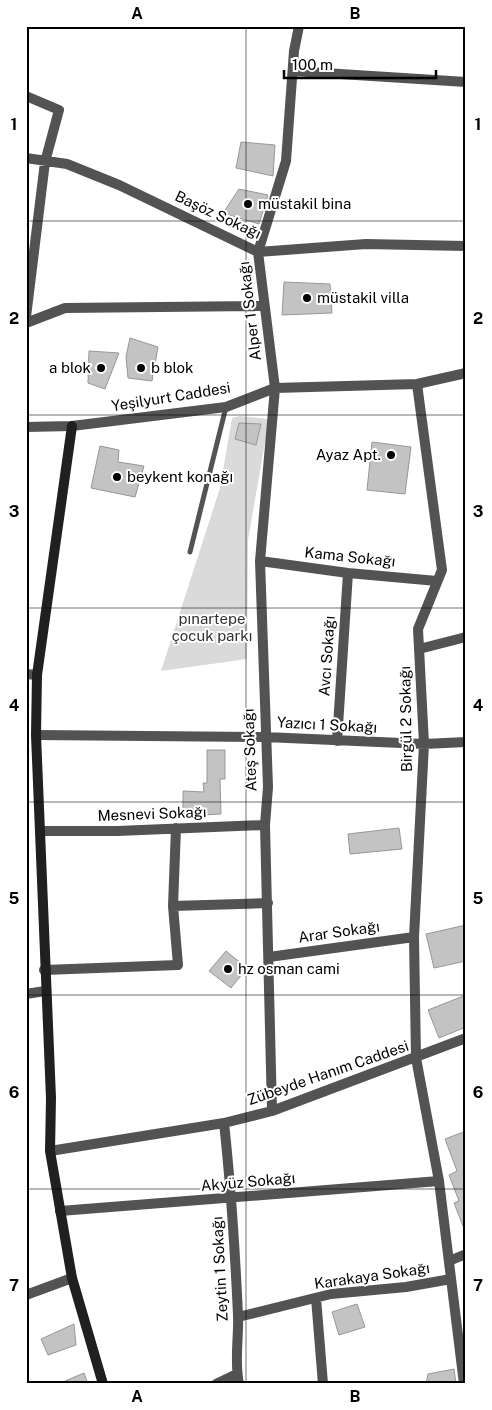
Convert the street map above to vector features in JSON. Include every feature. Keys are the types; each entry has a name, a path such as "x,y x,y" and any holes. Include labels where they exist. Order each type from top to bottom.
{"street":[{"name":"Alper 1 Sokağı","path":"275,388 263,306 258,252 286,161 293,71 299,26"},
{"path":"293,71 466,82"},
{"path":"26,96 59,110 45,162 26,317"},
{"name":"Başöz Sokağı","path":"26,158 67,164 118,185 258,252 366,244 466,246"},
{"path":"26,228 37,230"},
{"path":"26,323 65,308 263,306"},
{"name":"Yeşilyurt Caddesi","path":"26,427 72,426 226,407 275,388 417,384 466,372"},
{"name":"Birgül 2 Sokağı","path":"417,384 442,570 418,630 424,744 414,938 416,1058 439,1181 451,1280 464,1357 464,1384"},
{"name":"Ateş Sokağı","path":"272,1112 266,825 268,787 264,737 260,561 275,388"},
{"path":"72,426 37,676 36,735 44,970 51,1098 50,1151 72,1278 103,1384"},
{"name":"Kama Sokağı","path":"260,561 348,573 437,581"},
{"name":"Avcı Sokağı","path":"337,741 348,573"},
{"path":"419,649 466,637"},
{"path":"26,674 37,676"},
{"name":"Yazıcı 1 Sokağı","path":"36,735 264,737 424,744 466,742"},
{"name":"Mesnevi Sokağı","path":"40,831 117,831 266,825"},
{"path":"44,970 178,965 173,906 176,828"},
{"path":"173,906 268,903"},
{"name":"Arar Sokağı","path":"269,957 414,938"},
{"path":"26,994 45,991"},
{"name":"Zübeyde Hanım Caddesi","path":"50,1151 224,1123 272,1112 466,1038"},
{"name":"Zeytin 1 Sokağı","path":"224,1123 232,1199 238,1317 238,1379"},
{"name":"Akyüz Sokağı","path":"60,1211 232,1199 439,1181"},
{"path":"449,1261 466,1254"},
{"path":"26,1295 72,1278"},
{"name":"Karakaya Sokağı","path":"238,1317 316,1298 451,1280"},
{"path":"316,1298 323,1384"},
{"path":"216,1384 238,1379"}],"lane":[{"path":"190,552 226,407"}],"green space":[{"name":"pınartepe çocuk parkı","path":"240,416 269,419 248,540 247,659 161,671 220,488 232,418"}],"building":[{"name":"müstakil bina","path":"241,142 275,145 273,176 236,168"},
{"name":"müstakil bina","path":"239,189 268,195 259,224 223,213"},
{"name":"müstakil villa","path":"284,282 330,284 332,313 282,315"},
{"name":"b blok","path":"130,338 158,347 152,381 128,378 126,357"},
{"name":"a blok","path":"89,351 119,353 105,389 88,383"},
{"path":"239,423 261,424 256,445 235,439"},
{"path":"372,442 411,447 405,494 367,490"},
{"name":"beykent konağı","path":"100,446 119,450 118,462 144,466 135,497 91,488"},
{"path":"207,750 225,750 225,779 220,779 221,814 183,816 183,791 204,792 203,783 207,783"},
{"path":"399,828 402,849 350,854 348,834"},
{"path":"466,925 466,961 434,968 426,934"},
{"name":"hz osman cami","path":"226,951 247,968 231,988 209,971"},
{"path":"466,995 466,1027 439,1038 428,1010"},
{"path":"466,1131 465,1231 454,1203 459,1201 449,1175 457,1171 445,1139"},
{"path":"357,1304 365,1327 339,1335 332,1312"},
{"path":"74,1324 76,1345 48,1355 41,1339"},
{"path":"454,1369 456,1384 426,1384 428,1374"},
{"path":"84,1373 88,1384 58,1384"}],"place":[{"name":"müstakil bina","path":"248,204"},
{"name":"müstakil villa","path":"307,298"},
{"name":"a blok","path":"101,368"},
{"name":"b blok","path":"141,368"},
{"name":"Ayaz Apt.","path":"391,455"},
{"name":"beykent konağı","path":"117,477"},
{"name":"hz osman cami","path":"228,969"}]}
